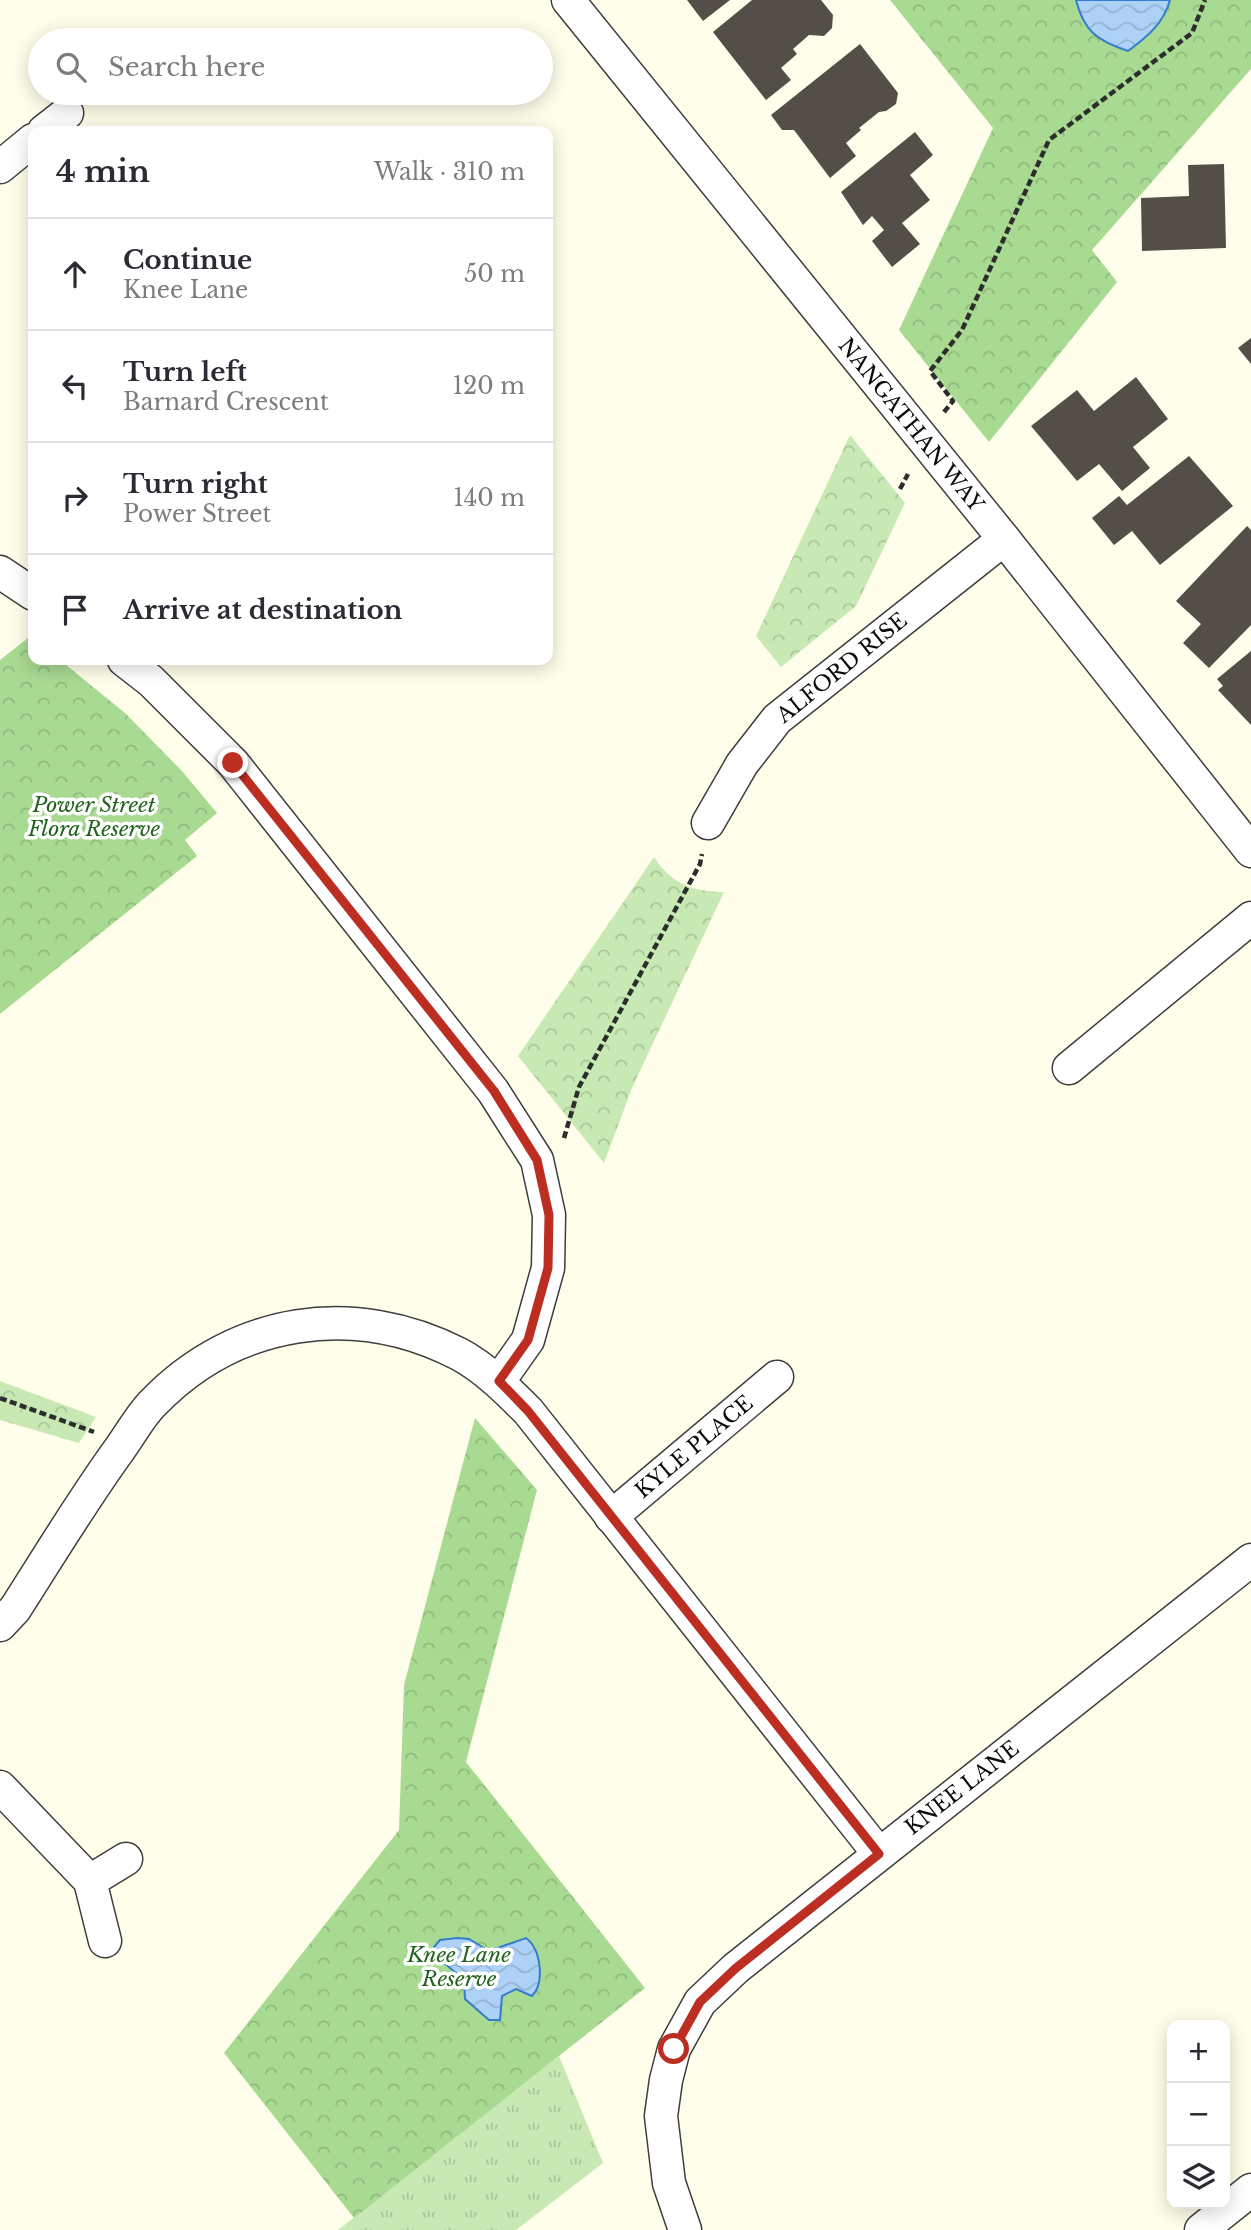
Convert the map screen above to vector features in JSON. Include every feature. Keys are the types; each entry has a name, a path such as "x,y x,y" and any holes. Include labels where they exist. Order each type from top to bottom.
{"street":[{"name":"NANGATHAN WAY","path":"568,0 1004,539 1251,851"},
{"path":"0,167 28,144"},
{"name":"ALFORD RISE","path":"708,823 742,764 776,719 1004,539"},
{"path":"0,572 28,591"},
{"path":"130,665 151,681 233,763 494,1091 537,1160 549,1215 548,1268 528,1340 499,1381"},
{"path":"1069,1068 1251,918"},
{"path":"0,1625 15,1609 151,1405 189,1370 239,1341 291,1325 353,1323 416,1337 460,1354 499,1381 528,1411 879,1854"},
{"name":"KYLE PLACE","path":"611,1517 777,1377"},
{"name":"KNEE LANE","path":"685,2230 669,2183 660,2116 674,2049 700,2002 736,1968 1251,1560"},
{"path":"0,1787 90,1881 105,1941"},
{"path":"90,1881 126,1859"},
{"path":"1201,2230 1251,2190"}],"path":[{"path":"900,489 940,416 953,401 930,371 967,320 1049,140 1192,33 1205,0"},
{"path":"537,1160 561,1147 579,1087 700,864 708,823"},
{"path":"0,1398 124,1443"}],"green space":[{"path":"890,0 1251,0 1251,69 1092,250 1117,282 989,442 899,330 993,128"},
{"path":"850,435 905,503 856,606 781,667 756,636"},
{"name":"Power Street Flora Reserve","path":"28,638 28,665 66,665 125,713 182,771 217,813 185,840 197,856 0,1014 0,660"},
{"path":"654,857 668,874 684,885 724,892 632,1088 604,1163 518,1056"},
{"path":"0,1381 96,1417 79,1443 0,1420"},
{"name":"Knee Lane Reserve","path":"475,1418 537,1490 466,1762 645,1988 354,2218 224,2053 399,1830 404,1685"},
{"path":"559,2056 603,2163 516,2230 338,2230"}],"water":[{"path":"1076,0 1170,0 1159,23 1128,51 1094,34 1083,20"},
{"path":"526,1938 535,1950 540,1966 539,1983 532,1996 516,1989 502,1996 500,2020 489,2020 465,1999 464,1980 436,1956 434,1947 440,1940 469,1939 489,1951"}],"building":[{"path":"687,0 730,0 703,21"},
{"path":"752,0 821,0 833,15 832,28 824,36 809,35 793,49 797,54 781,68 791,80 766,100 713,32"},
{"path":"860,44 898,93 896,104 879,112 859,128 861,130 846,143 856,156 830,178 794,130 782,130 771,115"},
{"path":"915,132 933,155 910,175 930,200 902,223 920,244 892,267 872,241 884,230 872,216 863,225 841,192"},
{"path":"1224,164 1226,248 1142,251 1141,198 1189,196 1188,165"},
{"path":"1251,338 1251,364 1238,348"},
{"path":"1136,377 1168,419 1133,447 1150,468 1122,491 1099,464 1077,481 1031,426 1077,390 1094,411"},
{"path":"1189,456 1233,506 1160,565 1132,531 1114,545 1092,518 1119,496 1127,505"},
{"path":"1247,526 1251,530 1251,625 1209,668 1183,643 1201,624 1176,601"},
{"path":"1251,651 1251,725 1218,690 1223,686 1217,679"}],"route":[{"path":"233,763 494,1091 537,1160 549,1215 548,1268 528,1340 499,1381 528,1411 879,1854 736,1968 700,2002 674,2049"}]}
